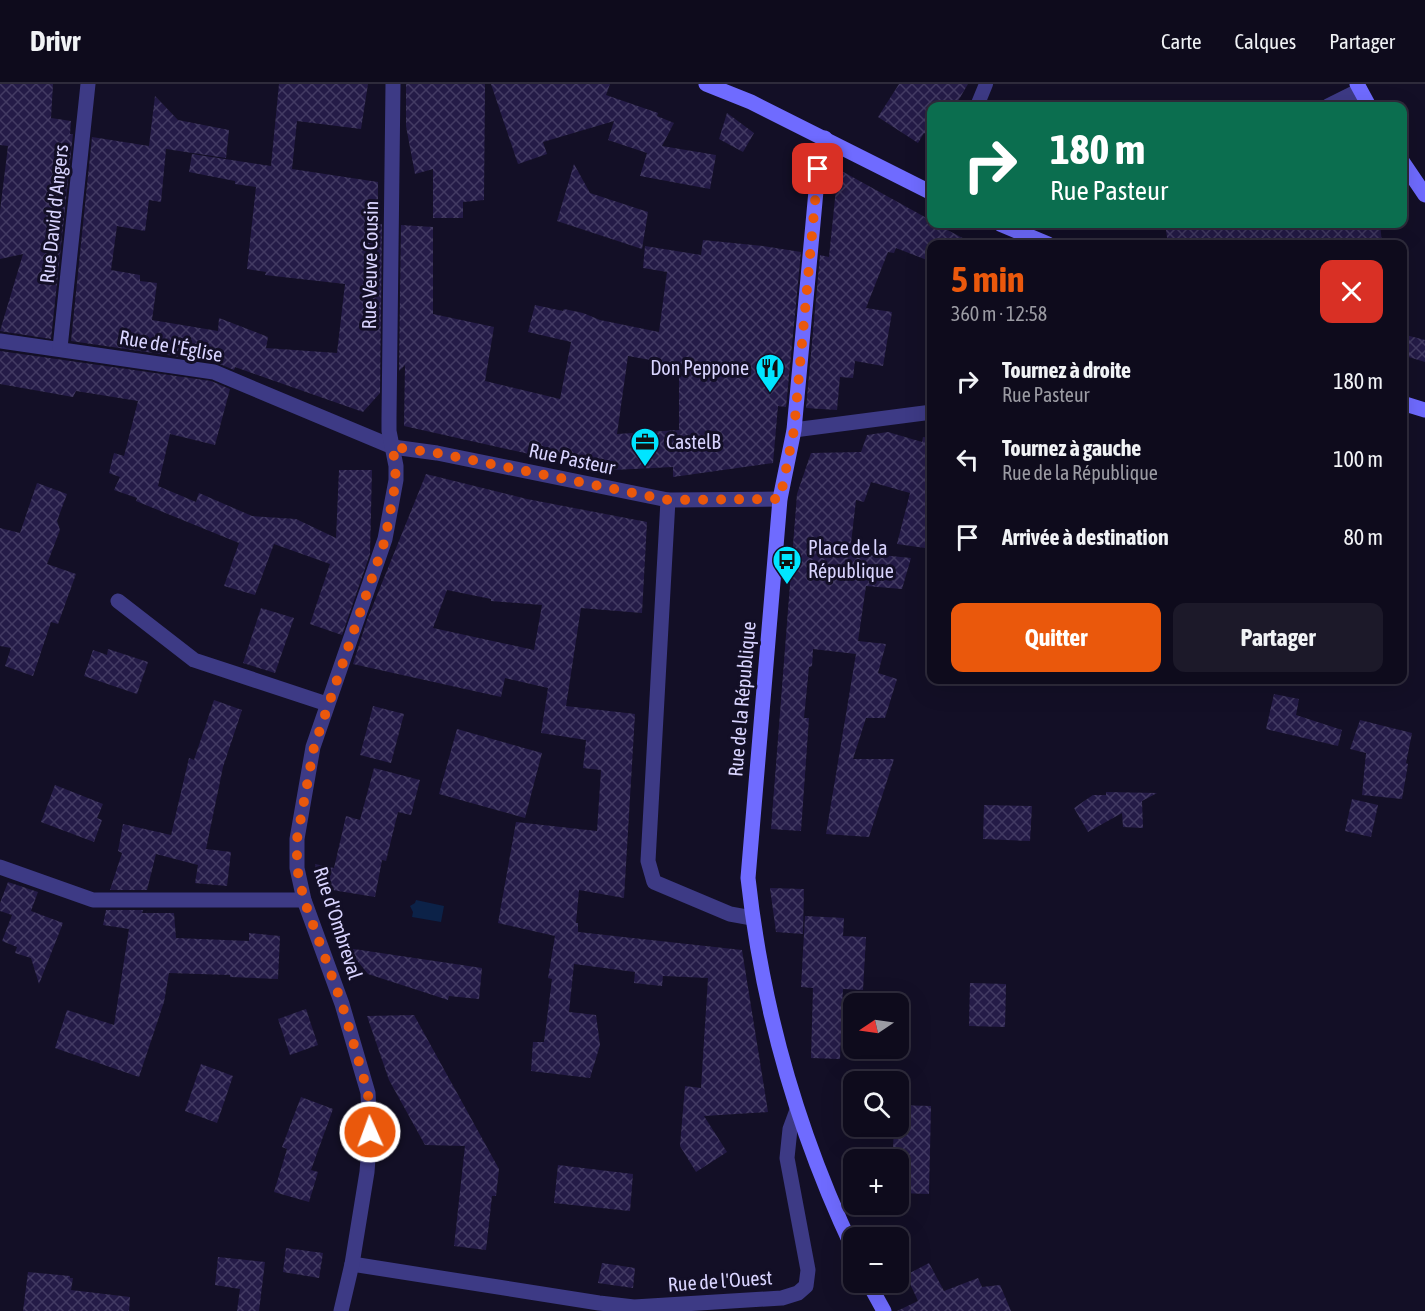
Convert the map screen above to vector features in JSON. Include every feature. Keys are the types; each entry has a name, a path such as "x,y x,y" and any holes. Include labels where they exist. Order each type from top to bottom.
{"street":[{"name":"Rue David d'Angers","path":"60,348 88,84"},
{"name":"Rue Veuve Cousin","path":"393,84 389,425 393,447"},
{"path":"706,84 751,102 927,190"},
{"path":"1334,102 1358,87 1367,102"},
{"name":"Rue de la République","path":"825,138 818,169 794,430 780,499 748,878 752,918 778,1044 797,1110 843,1229"},
{"path":"1407,168 1425,195"},
{"path":"1009,228 1038,240"},
{"name":"Rue de l'Église","path":"0,341 214,372 393,447"},
{"path":"1407,405 1425,410"},
{"path":"794,430 927,413"},
{"name":"Rue Pasteur","path":"393,447 437,453 668,500 780,499"},
{"name":"Rue d'Ombreval","path":"341,1311 352,1264 367,1172 370,1132 368,1093 342,1004 304,900 297,868 297,839 314,747 385,540 396,480 393,447"},
{"path":"668,500 648,861 654,882 730,914 752,918"},
{"path":"118,601 194,660 327,704"},
{"path":"0,867 93,900 304,900"},
{"name":"Rue de l'Ouest","path":"352,1264 598,1307 782,1298 798,1293 806,1286 808,1270 787,1158 790,1129 797,1110"},
{"path":"874,1293 884,1311"}],"lane":[{"path":"979,102 986,84"}],"water":[{"path":"416,900 444,906 441,922 412,917 413,912 410,906"}],"building":[{"path":"0,84 53,84 51,118 71,121 70,134 73,134 51,339 0,331 23,254 0,259 0,211 8,146 0,145"},
{"path":"279,84 368,84 361,129 297,121 292,169 378,182 378,224 382,224 380,393 363,412 215,362 71,341 92,137 149,146 155,96 178,120 229,130 226,158 166,149 161,202 149,200 145,231 117,226 111,270 140,275 140,281 157,283 152,320 218,331 219,318 268,337 266,348 337,353 345,284 265,275 266,272 247,269 256,187 189,172 192,154 271,166"},
{"path":"406,84 485,84 484,200 463,202 463,218 433,218 433,169 415,174 406,126"},
{"path":"491,84 610,84 606,95 658,113 657,116 674,123 662,146 716,155 710,189 640,176 647,153 608,140 614,121 543,142 547,154 518,164"},
{"path":"899,84 968,84 957,102 927,102 927,134 924,133 918,143 878,117"},
{"path":"727,113 754,133 743,152 719,139"},
{"path":"574,164 590,193 648,212 642,249 557,221"},
{"path":"838,169 927,218 927,228 944,228 966,240 927,240 927,260 896,248 894,253 888,252 866,308 892,312 883,366 855,361 853,378 840,377 837,410 806,408 820,255 829,257"},
{"path":"401,225 433,227 433,314 494,327 485,381 560,399 571,342 528,332 535,305 583,313 600,320 659,332 667,272 643,268 645,246 701,255 703,240 801,252 786,407 778,406 773,463 673,477 673,467 613,470 404,426 405,365 399,371","holes":["628,356 679,365 679,430 617,434"]},
{"path":"1166,228 1380,228 1382,240 1167,240"},
{"path":"1407,335 1425,340 1425,362 1407,357"},
{"path":"0,351 211,381 230,389 215,445 170,434 158,486 196,502 199,493 252,516 296,519 336,538 339,470 372,470 370,554 342,635 310,624 330,564 274,544 255,595 224,586 239,543 114,490 120,477 109,473 114,453 124,456 138,401 76,391 73,397 0,384"},
{"path":"888,432 922,442 923,437 927,437 927,548 897,544 910,493 871,482 864,502 856,500 850,552 911,558 902,589 866,586 858,641 886,644 878,673 897,679 885,718 866,718 853,759 894,759 869,837 826,834 856,654 813,649 804,718 809,718 801,831 771,829 797,494 811,453 861,452 867,435"},
{"path":"426,474 527,499 647,522 642,613 581,608 566,706 635,714 624,898 579,890 576,923 578,923 578,932 742,950 768,1112 704,1116 727,1152 696,1172 680,1146 685,1086 701,1088 708,978 663,976 662,986 634,983 635,972 574,964 569,1012 596,1015 600,1045 590,1078 531,1071 533,1042 544,1042 552,979 548,978 555,936 498,923 516,822 597,831 601,770 583,768 586,740 541,733 548,688 505,678 501,697 353,664 367,620","holes":["447,590 491,599 491,601 542,605 534,650 433,628"]},
{"path":"37,483 67,494 57,521 60,530 47,564 76,574 58,624 51,622 33,676 5,666 11,648 0,646 0,528 20,533"},
{"path":"261,608 294,618 275,673 243,663"},
{"path":"108,649 148,662 137,694 84,676 93,650 107,655"},
{"path":"1274,694 1299,699 1296,715 1342,730 1338,746 1266,729"},
{"path":"214,700 242,710 223,767 206,849 231,852 227,886 195,883 198,865 156,854 147,890 110,890 122,853 118,851 123,824 171,835 189,758 194,760"},
{"path":"373,706 404,714 391,763 360,755"},
{"path":"1360,720 1412,733 1402,799 1362,795 1366,753 1350,749"},
{"path":"457,729 542,753 525,818 439,794"},
{"path":"374,768 420,780 411,815 398,812 386,861 382,860 375,897 320,888 315,864 334,868 346,816 360,820"},
{"path":"55,785 103,804 97,818 102,820 94,842 41,822"},
{"path":"1106,792 1157,793 1142,801 1143,828 1123,827 1122,813 1088,832 1074,808 1093,795 1106,795"},
{"path":"1352,799 1378,805 1371,837 1345,831"},
{"path":"984,805 1032,806 1030,841 983,839"},
{"path":"8,882 38,892 31,911 63,923 39,984 31,958 15,953 17,947 2,941 12,915 0,911 0,903"},
{"path":"770,888 804,889 803,934 776,932"},
{"path":"106,910 174,913 176,938 249,941 249,933 280,936 278,979 169,973 164,1002 139,1077 55,1048 67,1010 114,1025 129,929 103,925"},
{"path":"805,916 844,918 843,936 866,937 863,990 843,989 840,1059 811,1058 813,988 801,987"},
{"path":"347,948 482,968 479,999 449,996 448,1000 368,974"},
{"path":"970,983 1006,984 1005,1027 969,1026"},
{"path":"306,1009 318,1045 290,1055 278,1019"},
{"path":"414,1015 499,1169 496,1196 492,1196 486,1250 454,1246 465,1146 425,1145 389,1080 367,1016"},
{"path":"201,1064 233,1076 217,1123 185,1111"},
{"path":"301,1097 333,1109 311,1170 318,1172 309,1202 274,1192 287,1149 282,1147"},
{"path":"909,1105 931,1106 929,1194 909,1193 909,1149 893,1149 894,1137 909,1137"},
{"path":"558,1165 633,1174 630,1211 554,1203"},
{"path":"286,1248 323,1253 319,1278 283,1272"},
{"path":"218,1257 265,1262 259,1311 237,1311 240,1289 215,1285"},
{"path":"602,1263 635,1268 633,1288 598,1283"},
{"path":"929,1263 944,1291 978,1278 982,1287 1000,1285 1011,1311 897,1311 918,1301 909,1282 909,1273"},
{"path":"28,1272 70,1276 73,1278 71,1290 130,1297 129,1311 23,1311"}],"place":[{"name":"Don Peppone","path":"770,394"},
{"name":"CastelB","path":"645,468"},
{"name":"Place de la République","path":"787,586"}],"route":[{"path":"370,1132 368,1093 354,1040 304,900 297,868 297,839 314,747 385,540 396,480 393,447 437,453 668,500 780,499 794,430 818,169"}]}
